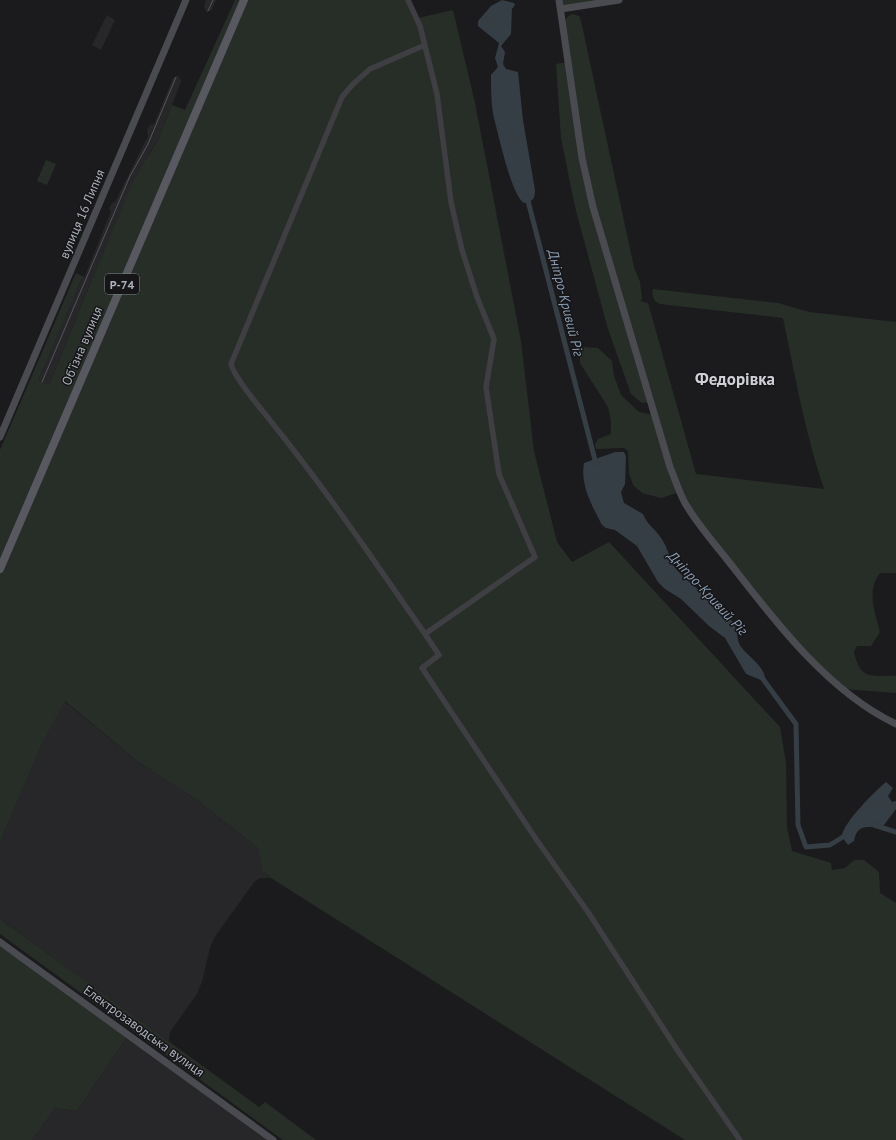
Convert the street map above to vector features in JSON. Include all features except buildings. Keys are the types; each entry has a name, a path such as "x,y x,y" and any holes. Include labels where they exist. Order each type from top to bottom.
{"main road":[{"name":"вулиця 16 Липня","path":"0,437 186,0"},
{"name":"Обʼїзна вулиця","path":"0,569 244,0"},
{"path":"559,0 582,158 593,207 670,466 680,492 695,518 742,579 792,639 843,689 868,708 896,724"},
{"path":"560,9 619,0"},
{"name":"Електрозаводська вулиця","path":"0,942 273,1140"}],"street":[{"path":"408,0 417,18 437,94 451,202 460,244 477,298 494,339 486,387 499,474 535,557 425,634"},
{"path":"425,45 370,69 353,84 342,97 232,364 234,371 258,405 326,493 439,655 422,668 536,839 588,912 670,1039 740,1140"}],"shaded area":[{"path":"206,0 216,0 212,10 206,12 204,6"},
{"path":"235,0 408,0 418,18 453,10 475,103 521,341 534,451 557,542 572,562 609,542 780,727 786,763 787,827 792,851 831,863 832,870 845,868 854,860 864,860 879,872 880,893 896,903 896,1140 685,1140 271,878 263,871 258,848 197,800 137,761 65,701 42,744 0,842 0,450 76,273 84,278 81,280 38,380 49,385 117,219 120,219 120,213 134,180 159,138 172,105 185,110"},
{"path":"502,0 514,3 515,5 512,9 511,34 501,46 505,52 503,64 506,69 518,72 523,120 535,190 535,196 533,199 524,203 519,198 510,177 493,113 491,75 498,67 495,58 499,43 478,26 478,21 491,6"},
{"path":"559,0 619,0 561,9"},
{"path":"572,14 579,16 581,21 634,267 640,282 642,299 640,301 648,303 696,474 824,489 806,425 783,318 660,304 654,298 653,289 778,303 809,312 896,322 896,573 880,573 876,580 873,587 873,602 880,632 871,646 857,646 854,652 860,668 864,672 873,676 896,676 896,693 843,689 831,679 742,579 680,492 661,498 642,493 633,485 629,473 628,451 624,448 596,449 595,444 598,439 611,434 611,421 608,407 580,363 580,350 583,347 598,348 612,361 614,376 621,395 639,412 654,415 651,402 642,403 631,394 608,329 575,207 561,138 556,64 568,62 563,29 567,18"},
{"path":"107,15 115,20 101,50 92,45"},
{"path":"179,76 181,82 159,138 150,152 120,219 117,219 49,385 38,380 54,339 81,280 84,278 111,211 109,209 112,203 115,202 148,136 147,129 150,125 154,124 173,78"},
{"path":"46,160 56,164 47,185 37,181"},
{"path":"615,452 624,452 626,456 625,484 621,492 624,503 643,514 646,520 659,535 677,570 690,583 719,606 731,620 736,628 740,645 762,670 765,679 761,680 746,674 725,638 709,626 681,599 665,589 658,582 637,546 615,530 606,528 602,525 585,487 583,471 584,463"},
{"path":"64,701 137,761 197,800 258,848 266,874 271,878 260,878 255,881 214,938 210,948 202,982 197,994 170,1032 169,1042 0,919 0,842 42,744"},
{"path":"886,782 893,788 888,796 892,802 896,801 896,809 884,825 861,828 858,831 854,841 848,845 842,837 847,825 867,800"},
{"path":"0,919 259,1107 265,1102 316,1140 283,1140 0,934"},
{"path":"0,946 15,957 17,954 129,1034 77,1111 55,1108 32,1140 0,1140"},
{"path":"129,1034 273,1140 32,1140 55,1108 77,1111"}],"waterway":[{"name":"Дніпро-Кривий Ріг","path":"527,197 596,464"},
{"name":"Дніпро-Кривий Ріг","path":"760,675 796,724 798,825 806,847 830,845 846,835"},
{"name":"Дніпро-Кривий Ріг","path":"874,825 896,832"}],"tram line":[{"path":"208,11 213,0"},
{"path":"42,382 130,176 148,144 176,77"}],"district":[{"name":"Федорівка","path":"735,379"}]}
